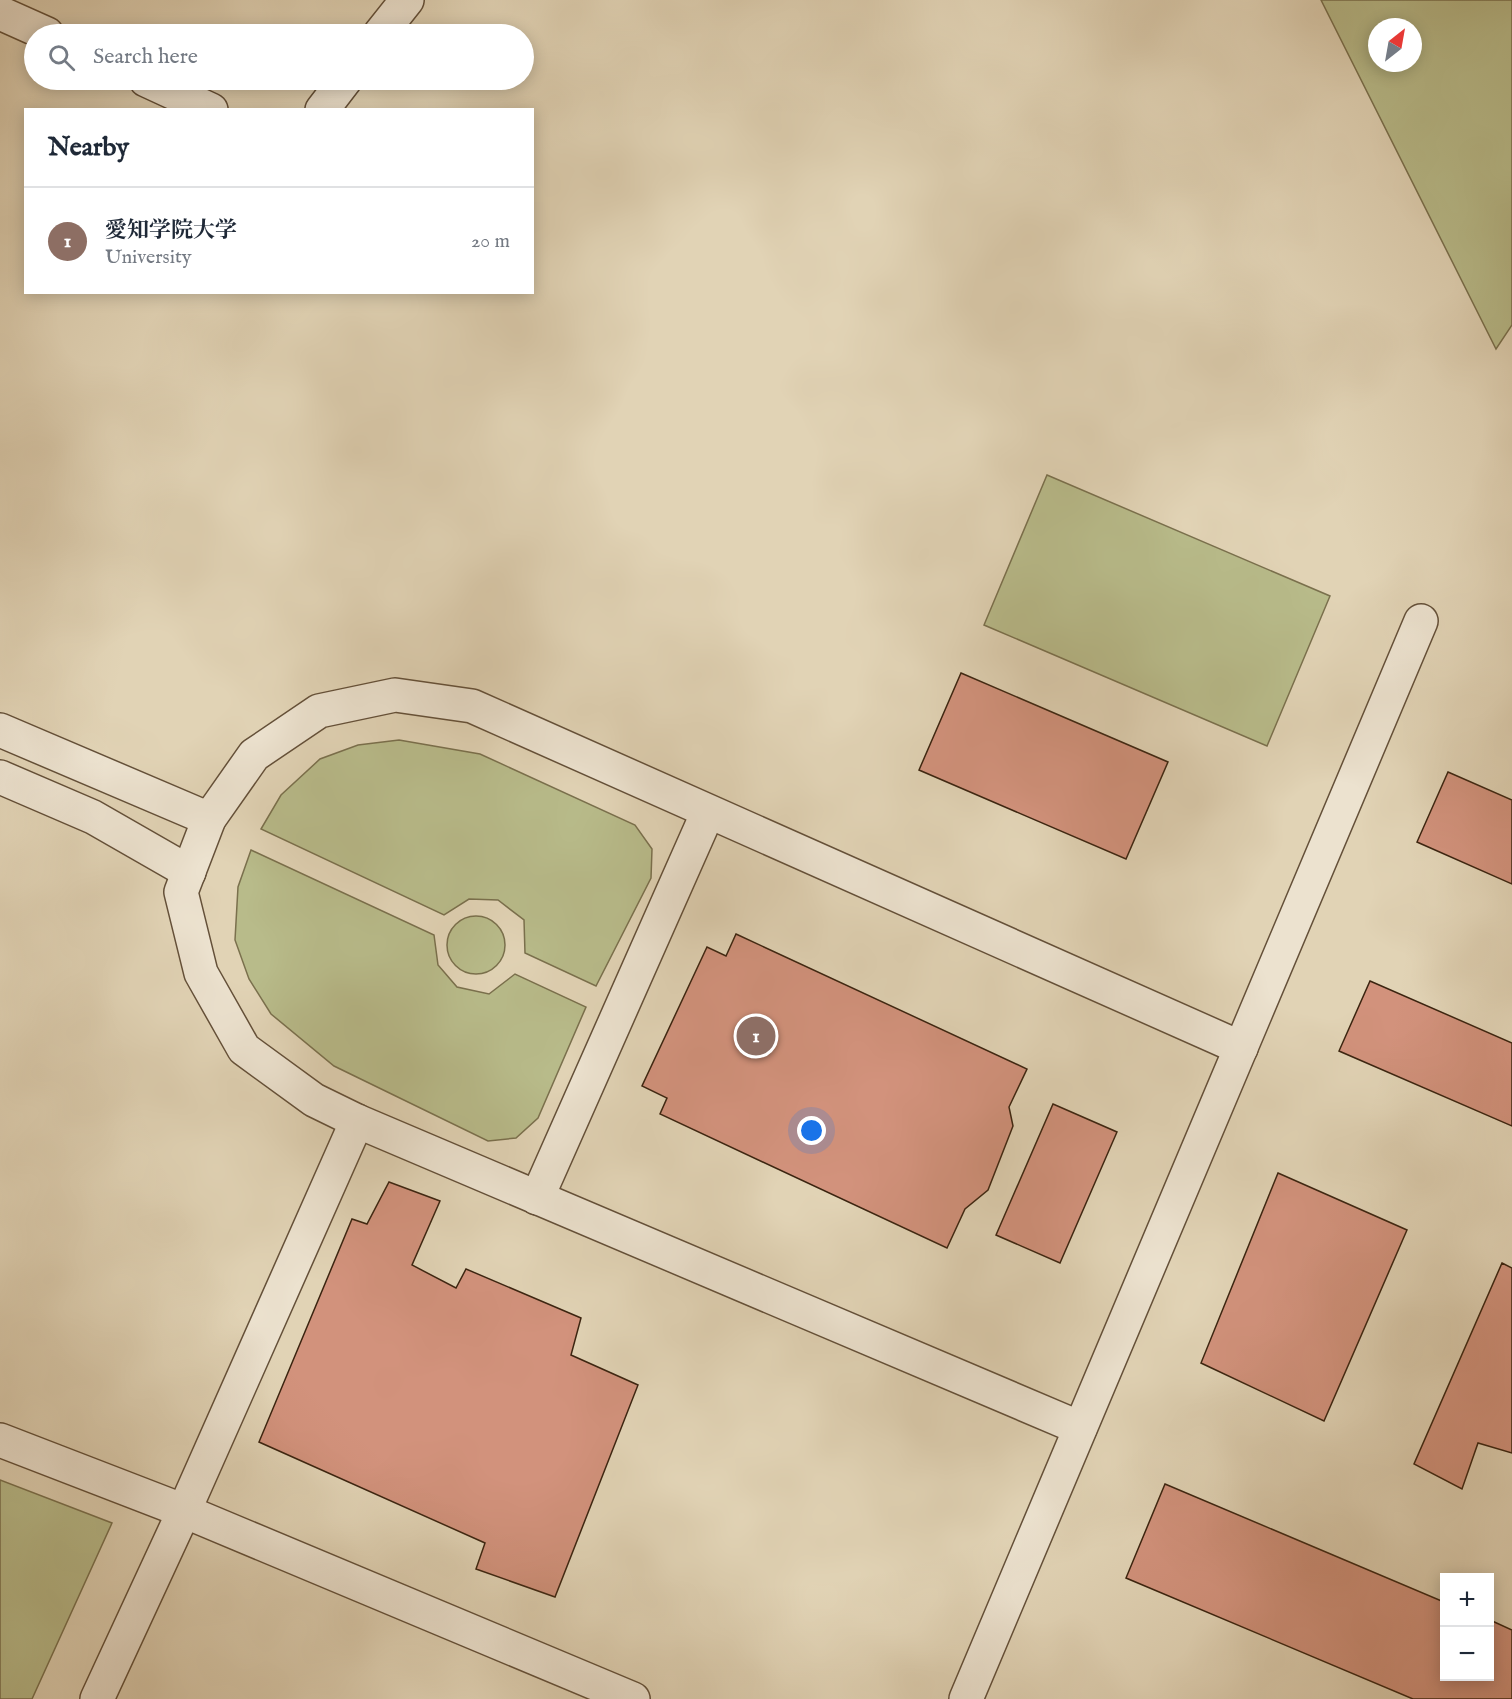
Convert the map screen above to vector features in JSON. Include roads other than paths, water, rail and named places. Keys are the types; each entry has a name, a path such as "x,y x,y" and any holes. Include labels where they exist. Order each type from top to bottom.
{"lane":[{"path":"388,24 407,0"},
{"path":"0,13 25,24"},
{"path":"168,90 208,108"},
{"path":"324,108 337,90"},
{"path":"966,1699 1421,621"},
{"path":"1080,1428 357,1121 314,1100 244,1049 201,973 181,892 209,819 254,754 319,711 395,694 472,706 1240,1048"},
{"path":"0,730 209,819"},
{"path":"0,777 93,817 189,872"},
{"path":"537,1198 708,812"},
{"path":"98,1699 357,1121"},
{"path":"0,1440 184,1511 633,1699"}],"place":[{"name":"愛知学院大学","path":"756,1036"}]}
